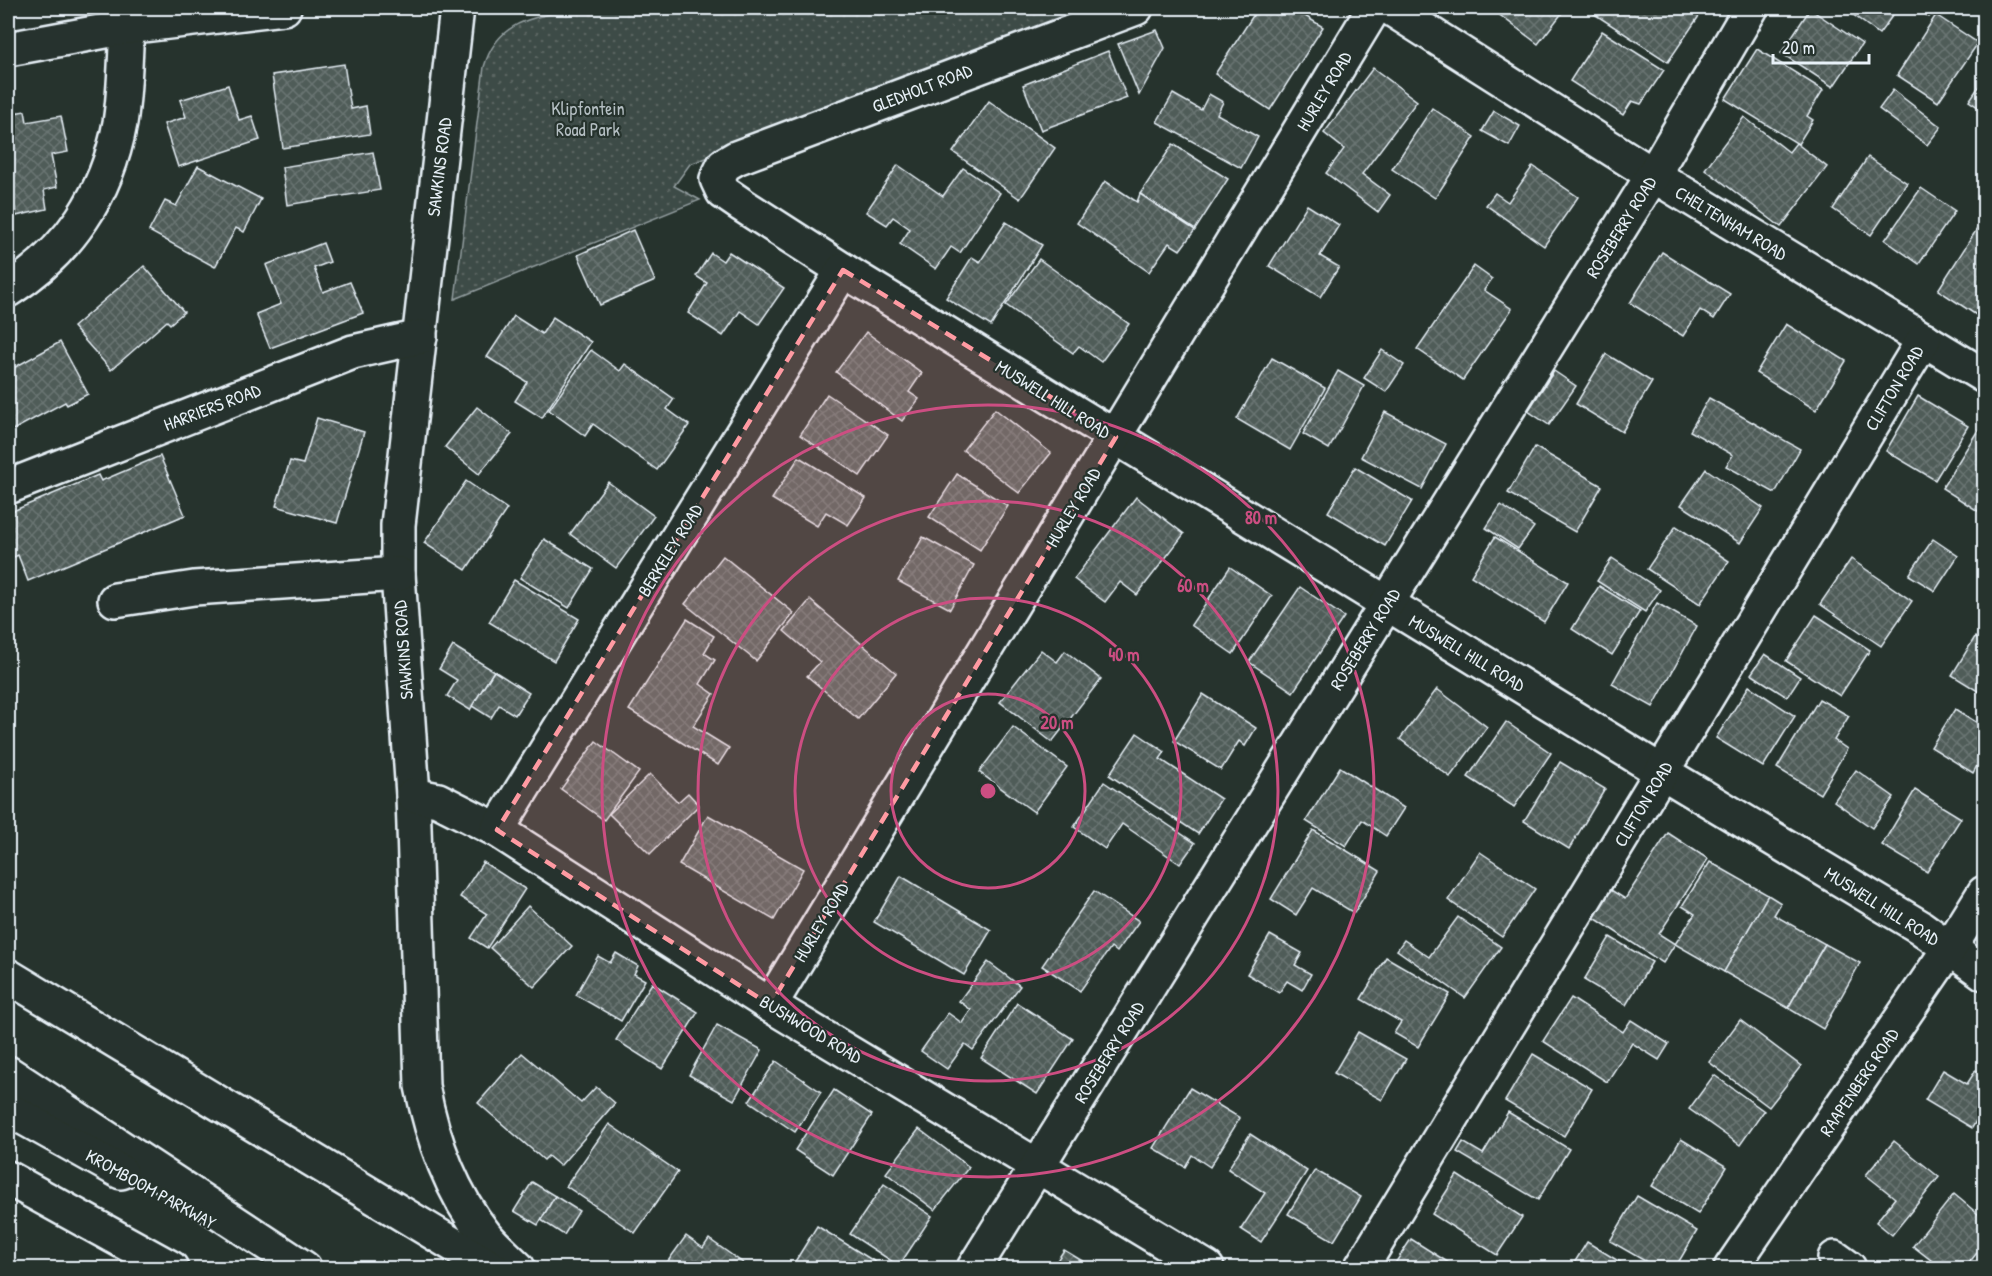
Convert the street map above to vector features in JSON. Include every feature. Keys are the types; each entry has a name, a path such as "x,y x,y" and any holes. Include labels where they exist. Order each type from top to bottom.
{"main road":[{"path":"8,49 128,27 284,8"},
{"name":"SAWKINS ROAD","path":"457,8 398,525 398,574 413,795 422,1086 429,1119 456,1189 485,1235 518,1269"},
{"name":"GLEDHOLT ROAD","path":"717,178 724,165 736,158 1136,8"},
{"name":"HURLEY ROAD","path":"770,1005 1374,8"},
{"name":"CHELTENHAM ROAD","path":"1390,8 1653,176 1984,375"},
{"name":"ROSEBERRY ROAD","path":"974,1269 1653,176 1751,8"},
{"path":"8,29 128,27"},
{"path":"8,290 31,276 64,245 91,208 109,167 120,123 128,27"},
{"name":"MUSWELL HILL ROAD","path":"717,178 723,192 843,270 1662,772 1920,927 1984,973"},
{"name":"BERKELEY ROAD","path":"497,830 843,270"},
{"name":"HARRIERS ROAD","path":"8,487 352,352 420,337"},
{"name":"CLIFTON ROAD","path":"1361,1269 1924,339"},
{"path":"115,600 194,588 398,574"},
{"name":"BUSHWOOD ROAD","path":"413,795 438,800 497,830 770,1005 1207,1269"},
{"name":"RAAPENBERG ROAD","path":"1731,1269 1949,949 1984,893"},
{"path":"8,976 492,1269"},
{"path":"8,1073 304,1269"},
{"name":"KROMBOOM PARKWAY","path":"8,1109 293,1269"},
{"path":"8,1178 171,1269"}],"highlighted area":[{"path":"843,270 1116,437 770,1005 497,830"}],"green space":[{"name":"Klipfontein Road Park","path":"579,8 1116,8 690,164 674,186 700,200 455,299 484,67 490,51 509,29 521,23"}],"building":[{"path":"1258,8 1292,8 1323,27 1270,110 1215,74"},
{"path":"1495,8 1566,8 1538,44 1493,10"},
{"path":"1585,8 1685,8 1699,16 1668,62"},
{"path":"1844,8 1898,8 1879,34"},
{"path":"1916,8 1936,8 1929,17"},
{"path":"1810,9 1862,44 1833,87 1781,53"},
{"path":"1936,15 1978,43 1938,102 1897,75"},
{"path":"1157,30 1165,48 1139,95 1118,44"},
{"path":"1602,31 1664,70 1641,104 1632,101 1623,115 1570,81"},
{"path":"1757,49 1823,90 1807,116 1813,120 1798,144 1725,99"},
{"path":"1108,51 1127,98 1041,130 1023,85"},
{"path":"344,64 351,109 366,106 370,134 283,148 272,75"},
{"path":"1373,68 1417,101 1362,174 1390,195 1378,212 1326,173 1344,149 1324,133"},
{"path":"1984,79 1984,111 1969,101"},
{"path":"228,85 239,120 252,116 260,140 178,167 164,124 186,117 180,100"},
{"path":"1893,90 1941,127 1927,145 1879,109"},
{"path":"1173,94 1201,110 1209,94 1223,102 1217,114 1258,137 1241,168 1157,122"},
{"path":"989,101 1055,148 1020,199 953,152"},
{"path":"1432,108 1475,137 1435,198 1392,169"},
{"path":"25,111 27,122 61,116 68,152 51,155 57,187 44,190 47,209 16,216 8,171 8,114"},
{"path":"1494,111 1520,126 1509,146 1482,131"},
{"path":"1744,117 1789,152 1796,143 1827,167 1781,227 1705,169"},
{"path":"1173,144 1228,179 1195,230 1140,194"},
{"path":"373,152 380,190 287,205 282,167"},
{"path":"1868,157 1907,183 1871,235 1833,209"},
{"path":"898,165 943,196 963,168 1000,193 960,253 951,247 936,269 900,244 910,229 893,217 887,225 866,212"},
{"path":"198,166 261,199 244,232 236,228 215,267 149,231 165,201 176,206"},
{"path":"1533,166 1578,197 1544,246 1486,205 1495,193 1508,202"},
{"path":"1105,181 1137,202 1140,194 1195,230 1180,250 1169,243 1149,272 1077,223"},
{"path":"1921,188 1955,211 1919,264 1885,240"},
{"path":"1307,205 1339,225 1320,256 1339,267 1320,297 1269,266"},
{"path":"1984,218 1984,320 1938,290"},
{"path":"1006,222 1042,245 991,326 946,298 972,257 980,262"},
{"path":"633,230 655,281 600,305 578,255"},
{"path":"323,243 330,262 314,268 323,292 350,282 363,313 270,348 256,314 281,304 266,265"},
{"path":"729,252 784,288 759,324 740,311 723,336 688,313 707,283 696,276 711,253 723,261"},
{"path":"1662,252 1730,294 1714,319 1700,310 1683,336 1630,303"},
{"path":"1039,259 1129,324 1101,362 1079,346 1073,353 1006,305"},
{"path":"144,266 184,312 170,324 167,321 111,370 73,327"},
{"path":"1474,266 1492,279 1484,290 1512,309 1463,380 1417,349"},
{"path":"514,316 542,334 553,317 591,342 542,418 515,401 527,382 487,357"},
{"path":"1786,324 1846,361 1816,410 1756,373"},
{"path":"866,332 922,373 909,392 919,399 902,421 836,372"},
{"path":"60,342 88,394 67,405 65,402 13,430 8,421 8,371"},
{"path":"591,350 620,371 625,364 674,399 667,409 689,425 657,470 593,424 585,436 549,410"},
{"path":"1382,350 1404,365 1386,392 1364,378"},
{"path":"1606,354 1652,382 1622,432 1576,404"},
{"path":"1272,358 1325,388 1290,450 1237,419"},
{"path":"1338,371 1364,386 1329,449 1303,434"},
{"path":"1554,371 1576,386 1549,425 1528,411"},
{"path":"827,394 888,435 860,476 800,435"},
{"path":"1918,396 1968,426 1935,480 1886,451"},
{"path":"1709,398 1800,449 1775,493 1726,466 1733,455 1690,431"},
{"path":"477,407 512,434 479,474 445,447"},
{"path":"995,409 1051,453 1019,493 963,450"},
{"path":"1385,412 1446,444 1422,489 1361,457"},
{"path":"317,418 364,432 337,523 276,506 290,461 303,464"},
{"path":"1978,430 1984,434 1984,515 1942,488"},
{"path":"1535,447 1602,486 1575,532 1508,493"},
{"path":"160,456 185,515 28,581 18,555 8,560 8,534 10,533 8,513 98,475 101,481"},
{"path":"799,457 866,498 848,525 826,512 817,526 772,499"},
{"path":"1355,467 1412,501 1385,546 1328,512"},
{"path":"1706,469 1763,508 1740,543 1681,505"},
{"path":"957,474 1008,506 980,550 929,517"},
{"path":"466,481 507,509 466,570 424,543"},
{"path":"608,482 654,516 616,568 570,534"},
{"path":"1136,497 1184,534 1137,595 1120,582 1105,602 1074,579"},
{"path":"1501,505 1534,527 1518,549 1486,528"},
{"path":"1676,526 1729,561 1700,604 1647,569"},
{"path":"923,537 974,565 950,609 898,581"},
{"path":"1495,537 1568,582 1544,622 1471,576"},
{"path":"544,539 593,569 569,608 520,578"},
{"path":"1933,539 1958,556 1935,591 1909,575"},
{"path":"723,556 794,613 756,661 685,604"},
{"path":"1612,558 1660,590 1645,612 1597,581"},
{"path":"1851,559 1912,601 1881,646 1820,604"},
{"path":"1230,567 1272,596 1233,654 1191,625"},
{"path":"514,580 579,619 554,661 489,622"},
{"path":"1599,586 1640,611 1612,655 1572,629"},
{"path":"1300,587 1344,617 1293,692 1249,662"},
{"path":"810,600 896,673 858,719 807,676 820,662 784,631"},
{"path":"1657,603 1697,626 1653,707 1612,684"},
{"path":"1816,615 1870,650 1840,696 1786,661"},
{"path":"687,619 714,636 704,653 715,660 700,684 714,694 693,726 729,748 718,765 629,710"},
{"path":"1975,637 1984,642 1984,695 1952,675"},
{"path":"453,646 494,671 470,710 447,696 457,680 439,669"},
{"path":"1041,650 1057,662 1065,651 1101,679 1052,742 1000,702"},
{"path":"1765,654 1800,677 1787,697 1751,674"},
{"path":"494,671 529,693 515,715 499,705 491,718 472,706"},
{"path":"1749,686 1795,716 1763,767 1716,738"},
{"path":"1437,689 1487,727 1450,777 1400,739"},
{"path":"1203,694 1256,728 1245,746 1239,741 1221,770 1174,741"},
{"path":"1819,699 1849,716 1834,740 1847,749 1820,794 1777,768"},
{"path":"1955,709 1984,727 1984,753 1973,773 1931,747"},
{"path":"1506,722 1551,753 1514,807 1468,777"},
{"path":"1013,727 1067,767 1034,812 979,772"},
{"path":"1137,733 1165,752 1160,759 1221,799 1198,834 1109,775"},
{"path":"596,741 639,772 604,820 561,789"},
{"path":"1560,762 1605,789 1569,849 1524,821"},
{"path":"1340,767 1404,808 1386,836 1362,820 1346,846 1306,821"},
{"path":"1856,770 1894,797 1872,828 1834,801"},
{"path":"650,774 678,802 688,793 699,805 650,854 609,814"},
{"path":"1104,782 1195,843 1180,864 1122,824 1105,849 1074,827"},
{"path":"1915,790 1961,818 1927,872 1882,845"},
{"path":"708,815 803,869 774,920 679,865"},
{"path":"1313,830 1380,871 1354,913 1313,888 1296,915 1271,899"},
{"path":"1668,833 1708,859 1659,934 1675,944 1663,963 1593,917 1611,890 1625,899"},
{"path":"1480,852 1535,889 1502,937 1448,900"},
{"path":"483,862 525,889 487,948 471,938 487,914 460,897"},
{"path":"1710,862 1768,895 1724,972 1675,944 1695,914 1682,906"},
{"path":"901,876 991,930 964,975 874,922"},
{"path":"1094,891 1139,921 1117,952 1111,947 1080,991 1042,966"},
{"path":"1768,895 1781,903 1774,915 1825,944 1788,1008 1724,972"},
{"path":"528,906 572,946 534,987 490,948"},
{"path":"1458,917 1501,947 1465,998 1397,950 1404,940 1429,957"},
{"path":"1270,935 1302,953 1295,965 1311,974 1302,990 1287,981 1279,993 1247,974"},
{"path":"1610,937 1652,962 1626,1005 1584,980"},
{"path":"1825,944 1860,963 1823,1029 1788,1008"},
{"path":"616,953 638,966 634,974 645,980 621,1021 576,995 598,956 610,963"},
{"path":"1386,957 1450,994 1418,1047 1394,1033 1401,1022 1361,999"},
{"path":"988,962 1020,986 973,1050 965,1044 947,1069 921,1051 948,1013 962,1023 971,1010 959,1001"},
{"path":"652,983 698,1012 662,1069 616,1040"},
{"path":"1571,998 1623,1032 1631,1020 1669,1044 1659,1060 1632,1043 1607,1082 1543,1041"},
{"path":"1017,1003 1073,1039 1037,1094 981,1058"},
{"path":"1740,1020 1801,1066 1769,1107 1709,1062"},
{"path":"717,1025 762,1050 734,1100 689,1075"},
{"path":"1358,1032 1406,1059 1382,1100 1334,1073"},
{"path":"522,1053 581,1103 596,1087 615,1103 560,1166 548,1156 544,1160 478,1103"},
{"path":"1533,1054 1592,1089 1564,1136 1505,1101"},
{"path":"776,1061 821,1092 795,1132 749,1101"},
{"path":"1943,1070 1967,1084 1976,1070 1984,1076 1984,1108 1972,1128 1925,1100"},
{"path":"1714,1075 1764,1111 1740,1145 1689,1109"},
{"path":"1190,1088 1240,1118 1210,1167 1192,1155 1185,1167 1153,1148"},
{"path":"834,1090 872,1115 833,1175 795,1150"},
{"path":"1508,1112 1569,1149 1538,1200 1457,1152 1463,1142 1483,1154"},
{"path":"609,1124 678,1172 635,1233 566,1186"},
{"path":"919,1129 969,1167 935,1210 886,1173"},
{"path":"1250,1134 1307,1171 1261,1242 1241,1229 1265,1193 1228,1169"},
{"path":"1681,1139 1727,1167 1698,1214 1652,1186"},
{"path":"1894,1141 1939,1177 1892,1235 1876,1222 1895,1198 1866,1175"},
{"path":"1315,1170 1361,1197 1334,1241 1288,1214"},
{"path":"1457,1175 1522,1217 1497,1255 1432,1214"},
{"path":"532,1182 555,1196 538,1225 514,1211"},
{"path":"884,1184 932,1216 899,1266 850,1234"},
{"path":"1954,1194 1984,1219 1984,1244 1965,1268 1941,1268 1913,1246"},
{"path":"555,1196 579,1211 564,1235 541,1220"},
{"path":"1637,1196 1697,1231 1675,1268 1657,1268 1610,1241"},
{"path":"817,1226 885,1268 791,1268"},
{"path":"686,1236 703,1248 709,1239 750,1268 663,1268"},
{"path":"1411,1239 1457,1268 1392,1268"},
{"path":"1587,1242 1630,1268 1571,1268"},
{"path":"1064,1250 1094,1268 1052,1268"}]}
